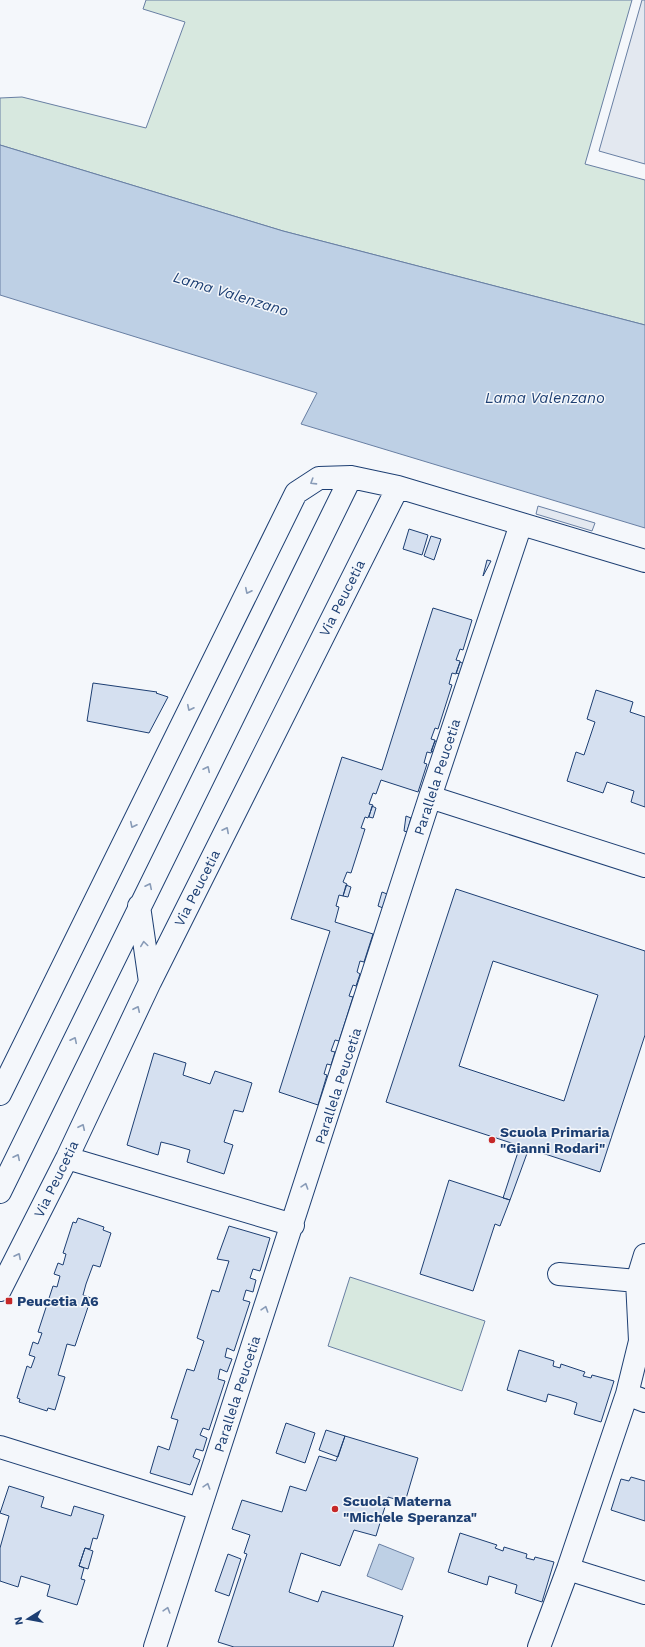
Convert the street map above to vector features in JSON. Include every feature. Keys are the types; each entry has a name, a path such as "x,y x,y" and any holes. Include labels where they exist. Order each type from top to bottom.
{"street":[{"path":"0,1192 139,906 351,477"},
{"path":"0,1094 296,493 319,478 351,477 398,487 645,561"},
{"name":"Via Peucetia","path":"0,1290 67,1158 150,982 398,487"},
{"name":"Parallela Peucetia","path":"155,1647 293,1225 430,797 521,524"},
{"path":"430,797 645,866"},
{"path":"139,906 150,982"},
{"path":"67,1158 293,1225"},
{"path":"539,1647 636,1397 640,1341 641,1282 645,1255"},
{"path":"559,1274 641,1282"},
{"path":"0,1447 199,1509"},
{"path":"568,1569 645,1593"}],"shaded area":[{"path":"146,0 632,0 585,164 645,180 645,325 283,231 0,145 0,98 22,97 146,128 185,22 143,9"},
{"path":"642,0 645,0 645,164 599,151"},
{"path":"538,506 595,523 592,531 536,514"},
{"path":"350,1277 485,1321 462,1391 328,1346"}],"water":[{"name":"Lama Valenzano","path":"0,145 283,231 645,325 645,528 301,424 317,393 0,295"},
{"path":"379,1544 414,1558 402,1590 367,1576"}],"building":[{"path":"409,529 428,535 422,555 403,549"},
{"path":"431,536 441,539 434,560 424,556"},
{"path":"487,560 491,561 483,576"},
{"path":"433,608 472,620 463,650 460,649 456,660 460,662 456,674 452,673 449,684 452,685 438,729 435,728 431,739 435,740 431,753 427,752 424,763 427,764 418,792 381,780 376,794 373,793 369,804 373,805 368,818 365,817 361,828 365,829 351,873 347,872 343,882 347,884 343,896 339,895 336,906 339,907 335,922 373,934 364,962 360,961 357,972 360,974 356,986 353,985 349,996 353,997 339,1041 335,1040 331,1051 335,1052 331,1065 327,1064 324,1074 327,1075 318,1105 279,1092 330,931 291,919 342,757 382,770"},
{"path":"460,662 464,664 460,674 456,673"},
{"path":"93,683 157,692 156,693 168,697 149,733 87,721"},
{"path":"596,690 633,702 630,712 645,717 645,807 631,802 634,791 607,782 603,793 567,781 576,752 584,755 595,722 587,719"},
{"path":"435,741 439,742 436,753 431,751"},
{"path":"372,806 376,808 373,818 369,817"},
{"path":"406,816 411,818 407,832 404,831"},
{"path":"346,885 351,887 348,897 343,896"},
{"path":"456,889 645,951 645,1035 600,1172 386,1102","holes":["493,961 598,995 564,1101 459,1066"]},
{"path":"382,892 387,894 383,908 378,906"},
{"path":"154,1053 186,1063 183,1075 210,1084 215,1071 252,1083 243,1112 234,1110 224,1142 233,1145 224,1174 187,1162 190,1150 161,1142 158,1155 127,1145"},
{"path":"520,1146 529,1148 510,1200 503,1198"},
{"path":"449,1180 510,1200 500,1226 495,1224 473,1291 420,1274"},
{"path":"78,1218 104,1227 103,1230 111,1233 100,1267 93,1265 86,1284 83,1295 91,1298 75,1346 67,1344 58,1375 65,1377 55,1410 48,1408 47,1411 19,1402 20,1399 17,1398 27,1366 31,1368 35,1357 29,1355 33,1342 38,1344 42,1333 38,1332 53,1286 57,1287 60,1276 54,1274 58,1263 63,1265 66,1254 63,1253 73,1222 76,1223"},
{"path":"229,1226 270,1238 260,1271 253,1269 250,1278 256,1280 253,1292 246,1290 243,1300 250,1302 234,1351 227,1348 225,1357 232,1359 227,1372 220,1369 218,1379 225,1381 209,1430 203,1428 200,1435 207,1438 203,1451 196,1449 193,1457 200,1460 190,1485 150,1473 158,1446 169,1450 178,1420 171,1418 187,1369 194,1371 204,1341 197,1338 212,1290 219,1292 229,1261 217,1259"},
{"path":"519,1350 554,1361 553,1366 560,1368 561,1364 585,1372 583,1376 591,1378 592,1375 614,1381 601,1422 574,1414 577,1403 569,1400 548,1394 546,1402 507,1390"},
{"path":"286,1423 315,1433 305,1463 276,1453"},
{"path":"326,1430 345,1436 338,1457 319,1450"},
{"path":"345,1436 418,1458 405,1502 388,1497 376,1536 354,1530 340,1566 301,1553 289,1592 318,1602 322,1591 403,1616 393,1647 234,1647 218,1642 247,1554 244,1553 250,1535 232,1529 242,1500 282,1512 290,1486 306,1491 319,1456 336,1461"},
{"path":"631,1477 645,1481 645,1521 611,1510 621,1479 629,1481"},
{"path":"9,1486 44,1497 41,1507 71,1516 74,1506 104,1515 97,1539 93,1538 90,1549 85,1548 79,1566 84,1568 81,1579 85,1580 77,1605 47,1596 50,1585 21,1576 18,1587 0,1581 0,1548 9,1516 0,1513"},
{"path":"460,1533 497,1545 495,1548 503,1551 504,1547 527,1554 526,1558 534,1560 535,1557 554,1562 542,1602 515,1593 517,1585 489,1576 487,1585 448,1572"},
{"path":"85,1548 93,1551 88,1569 79,1566"},
{"path":"228,1554 241,1559 229,1596 215,1591"}],"place":[{"name":"Scuola Primaria \"Gianni Rodari\"","path":"492,1140"},
{"name":"Peucetia A6","path":"9,1301"},
{"name":"Scuola Materna \"Michele Speranza\"","path":"335,1509"}]}
